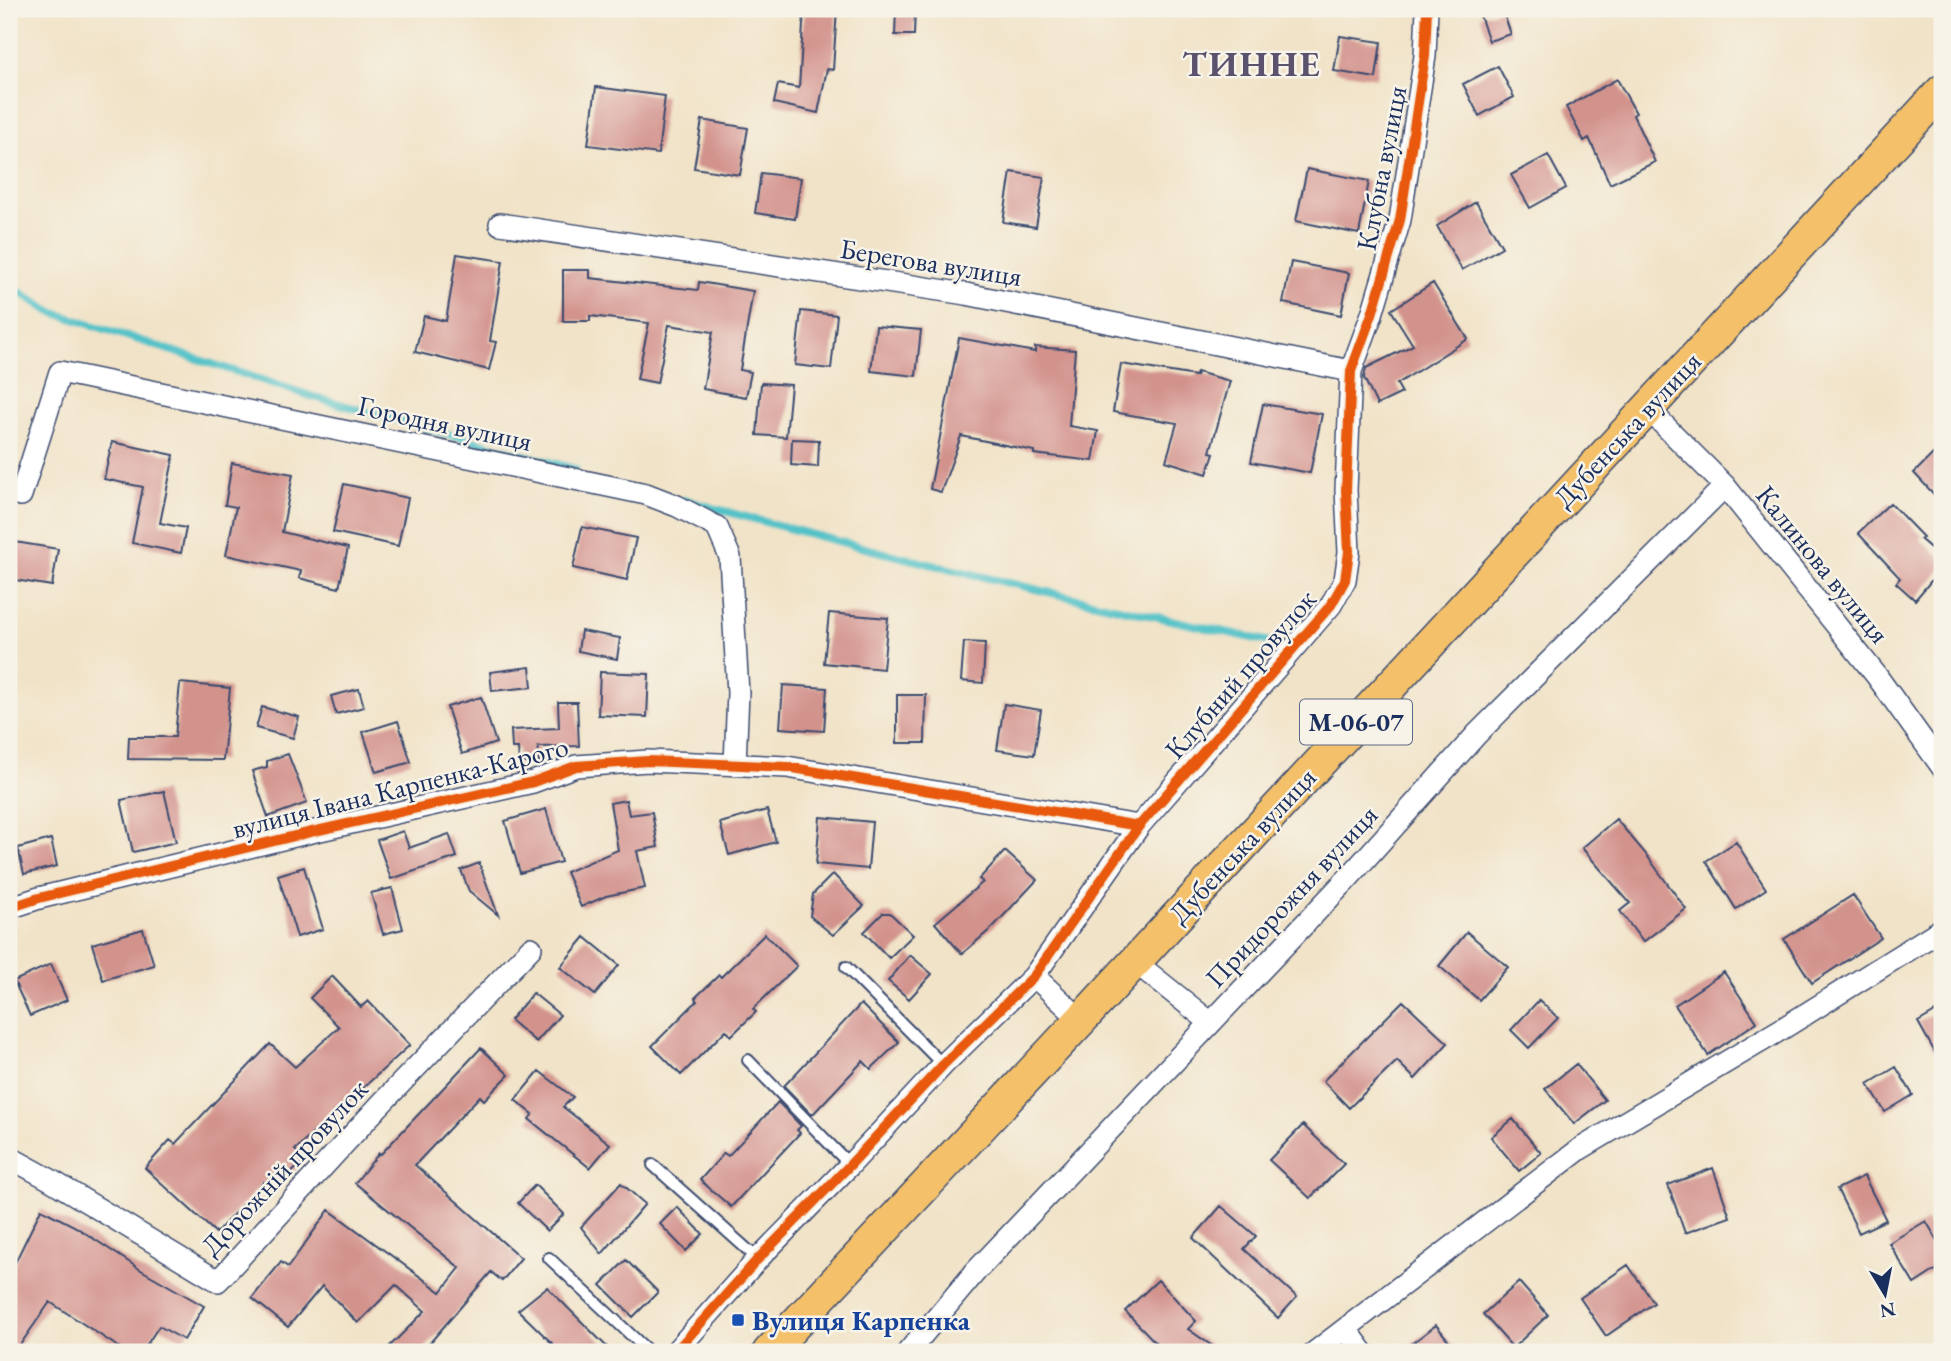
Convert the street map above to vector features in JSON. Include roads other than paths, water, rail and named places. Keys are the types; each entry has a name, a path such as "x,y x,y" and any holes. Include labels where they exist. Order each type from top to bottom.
{"main road":[{"name":"Дубенська вулиця","path":"769,1352 1135,962 1942,91"}],"street":[{"name":"Клубна вулиця","path":"1351,371 1372,314 1400,220 1425,56 1427,9"},
{"name":"Берегова вулиця","path":"500,224 966,294 1351,371"},
{"name":"Клубний провулок","path":"675,1352 758,1259 943,1065 1034,976 1139,826 1331,605 1345,580 1349,552 1346,490 1351,371"},
{"name":"Городня вулиця","path":"9,492 21,495 60,372 646,494 677,506 717,527 730,556 738,693 735,764"},
{"name":"Калинова вулиця","path":"1647,408 1724,486 1876,675 1942,767"},
{"name":"Придорожня вулиця","path":"908,1352 976,1270 1350,876 1477,734 1724,486"},
{"name":"вулиця Івана Карпенка-Карого","path":"9,908 39,898 311,832 533,782 576,766 648,761 787,767 1139,826"},
{"path":"1315,1352 1580,1149 1942,929"},
{"name":"Дорожній провулок","path":"9,1157 218,1281 379,1106 531,948"},
{"path":"1135,962 1211,1023"},
{"path":"1034,976 1081,1020"},
{"path":"1346,1329 1363,1352"}],"lane":[{"path":"846,967 943,1065"},
{"path":"748,1060 850,1165"},
{"path":"653,1166 758,1259"},
{"path":"549,1258 649,1352"}],"waterway":[{"path":"9,285 49,311 314,397 575,469"},
{"path":"685,500 909,559 1284,645"}],"place":[{"name":"Вулиця Карпенка","path":"738,1320"}],"district":[{"name":"ТИННЕ","path":"1252,64"}]}
